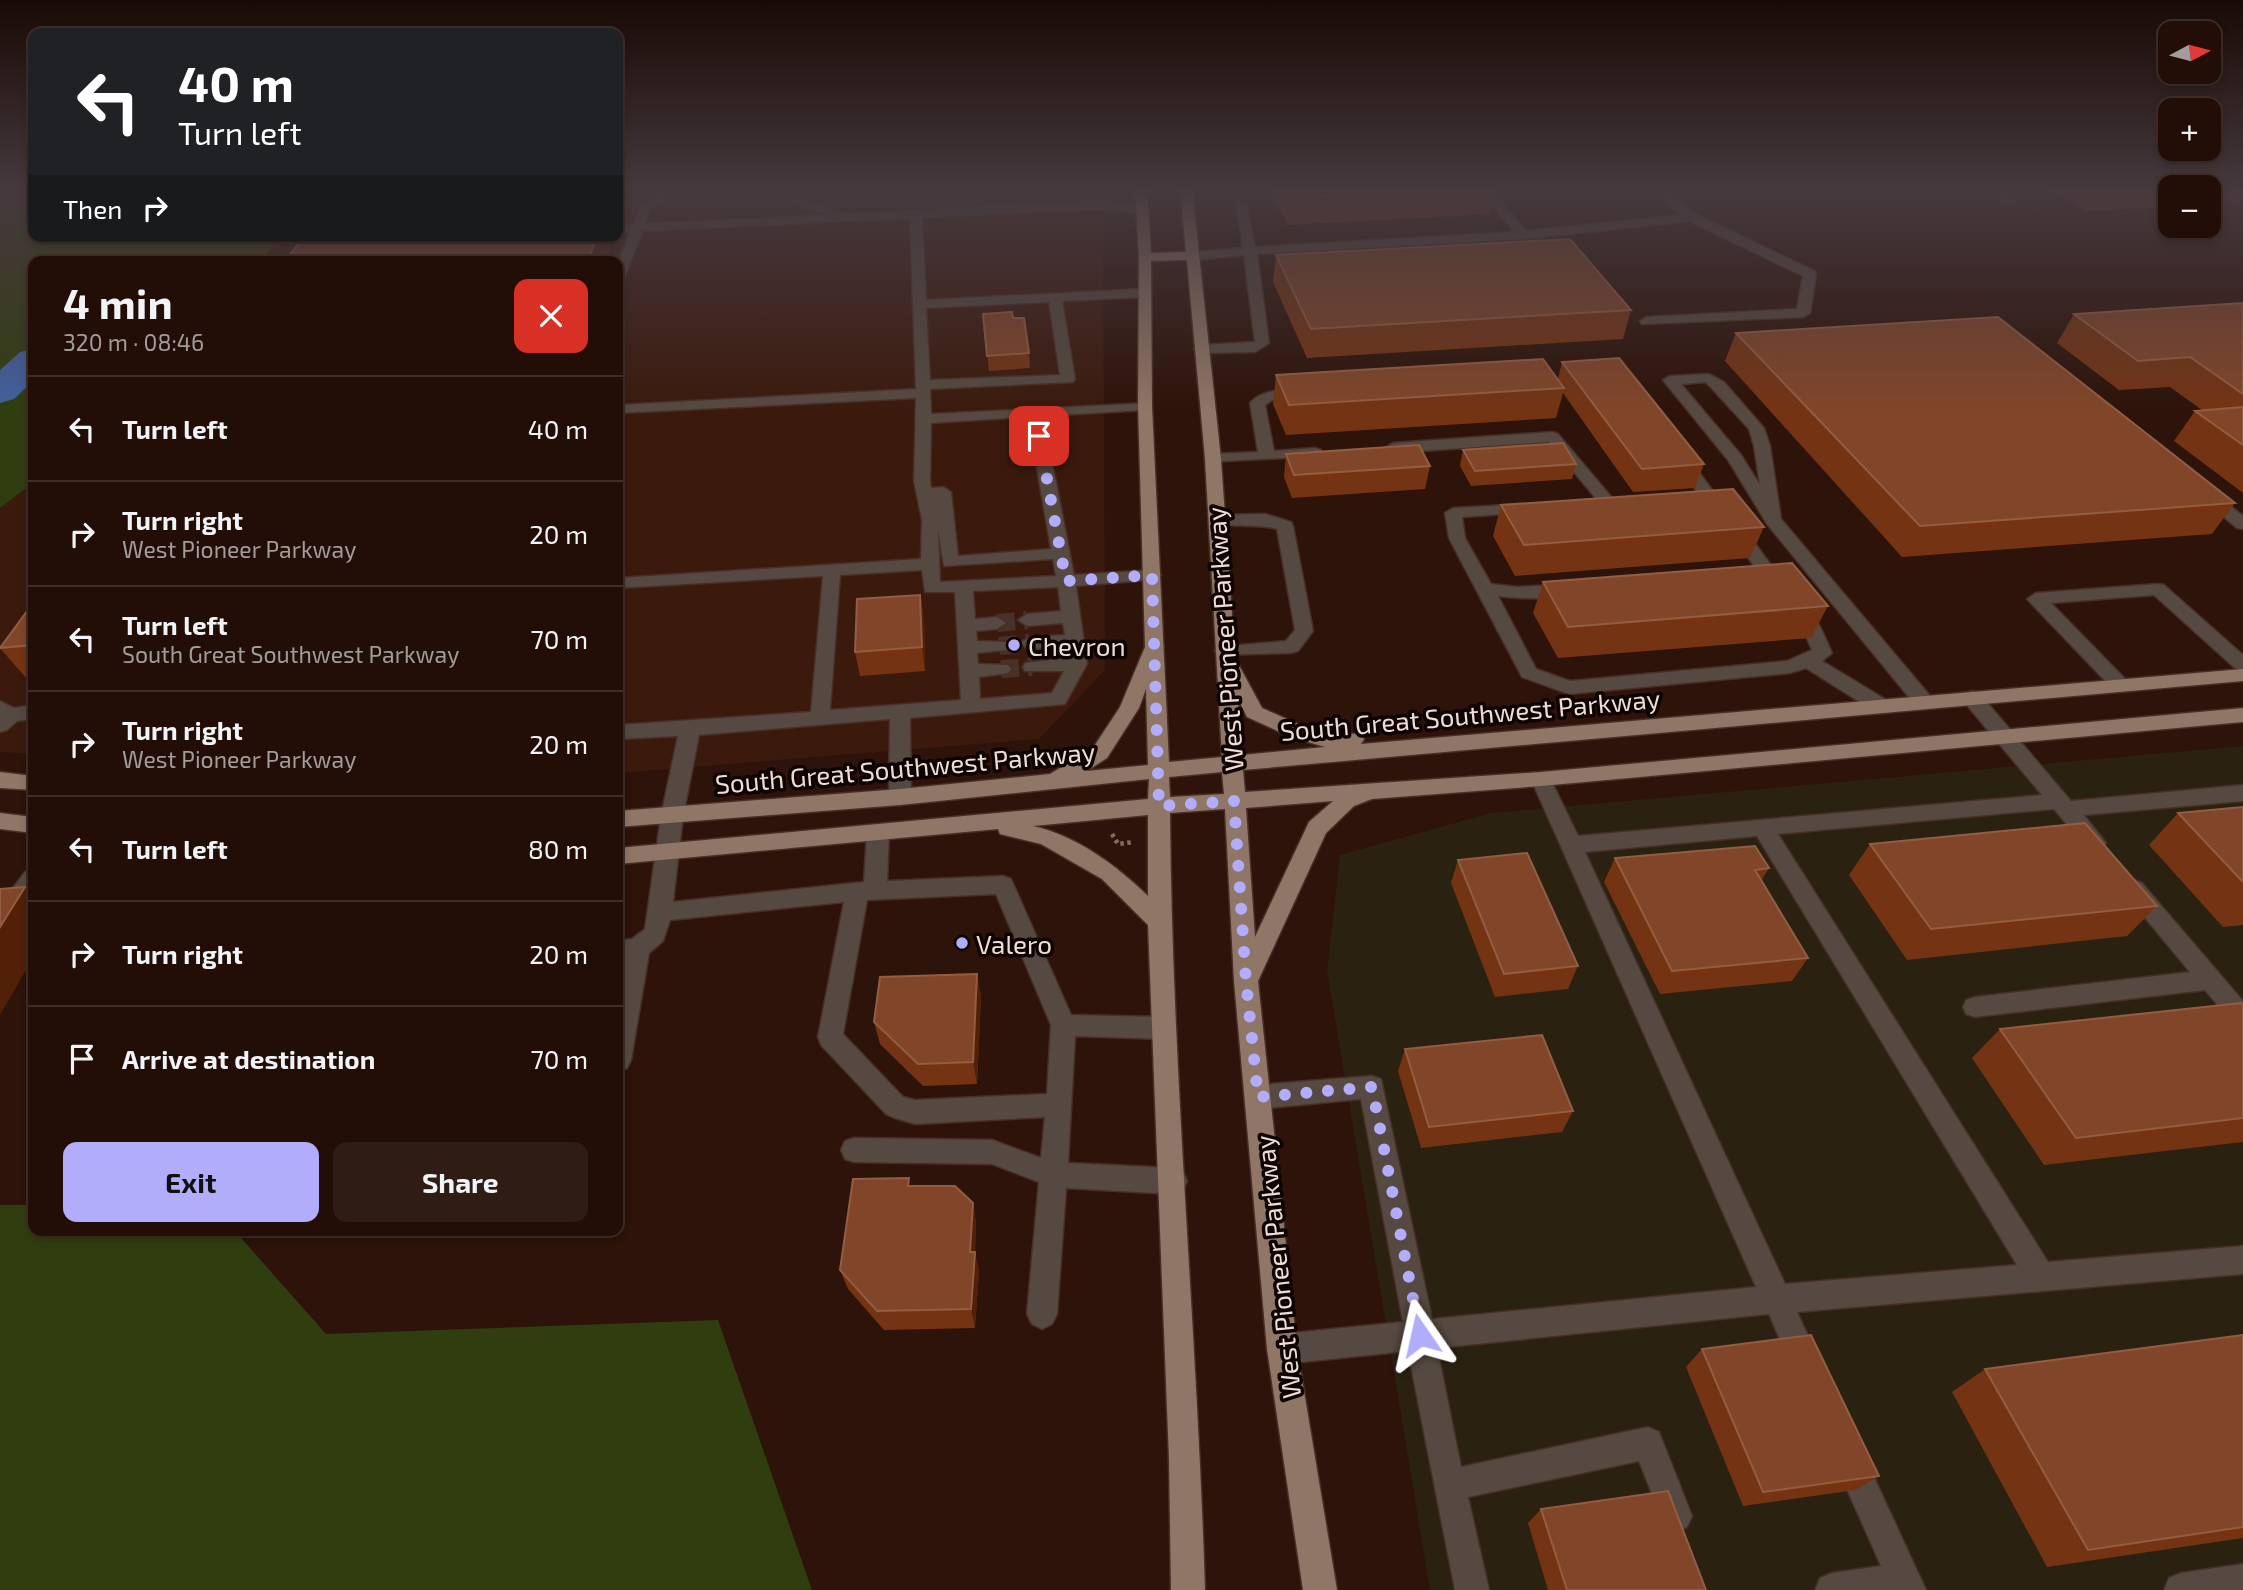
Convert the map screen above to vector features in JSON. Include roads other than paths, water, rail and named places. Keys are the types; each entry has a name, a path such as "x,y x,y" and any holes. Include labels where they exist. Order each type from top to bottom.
{"main road":[{"path":"1145,263 1145,406 1159,772 1159,922 1188,1590"},
{"name":"West Pioneer Parkway","path":"1195,263 1213,459 1246,981 1282,1349 1320,1590"},
{"path":"1053,782 1100,753 1129,708 1156,643"},
{"path":"1224,651 1254,712 1298,732 1326,740 1373,738 1472,742"},
{"name":"South Great Southwest Parkway","path":"623,819 900,797 1472,742 2243,675"},
{"path":"623,855 1159,806 1541,779 2243,715"},
{"path":"0,780 28,783"},
{"path":"1246,981 1317,828 1347,801 1372,790"},
{"path":"0,821 28,824"},
{"path":"985,823 1047,836 1110,873 1159,922"}],"lane":[{"path":"917,263 924,419 922,481 929,520 931,588 1152,575"},
{"path":"1202,349 1255,348 1262,343 1252,263"},
{"path":"1647,321 1802,313 1810,274 1787,263"},
{"path":"918,304 1143,293"},
{"path":"623,409 1068,379 1055,297"},
{"path":"1773,520 1762,446 1756,428 1719,385 1709,378 1670,380 1735,458 1773,520 1924,702"},
{"path":"1267,456 1257,403 1268,396 1323,393"},
{"path":"924,419 1145,406"},
{"path":"623,732 690,729 1058,699 1078,664 1066,581 1035,412"},
{"path":"1376,449 1553,437 1609,504"},
{"path":"1669,443 1768,573 1730,580"},
{"path":"1213,459 1335,452"},
{"path":"2192,483 2243,524"},
{"path":"925,493 943,492 950,562 1061,553"},
{"path":"1683,499 1709,497"},
{"path":"1583,505 1643,502"},
{"path":"1544,508 1453,513 1457,538 1529,674 1569,688 1790,667 1823,653 1811,628 1788,598"},
{"path":"1217,520 1265,519 1285,526 1304,631 1291,647 1224,651"},
{"path":"623,583 930,564"},
{"path":"820,718 832,570"},
{"path":"964,586 971,706"},
{"path":"1485,589 1518,593 1584,589"},
{"path":"2122,685 2036,599 2158,589 2243,665"},
{"path":"1027,620 1071,616"},
{"path":"966,626 997,623"},
{"path":"1029,643 1075,640"},
{"path":"968,648 999,646"},
{"path":"1807,660 1881,706"},
{"path":"1032,667 1078,664"},
{"path":"969,671 1001,669"},
{"path":"1972,698 2243,1017"},
{"path":"900,712 900,797"},
{"path":"4,716 28,713"},
{"path":"623,1004 628,949 655,934 671,816 690,729"},
{"path":"1541,779 1817,1387"},
{"path":"1570,845 2243,793"},
{"path":"1763,828 2041,1277"},
{"path":"878,833 830,1037 895,1106 915,1112 1059,1105"},
{"path":"0,905 15,904 28,885"},
{"path":"660,912 866,891 1003,885 1063,1025 1042,1314"},
{"path":"1975,1007 2211,979"},
{"path":"1063,1025 1164,1028"},
{"path":"1258,1097 1372,1087 1448,1485 1472,1590"},
{"path":"854,1150 992,1152 1053,1175 1172,1181"},
{"path":"1282,1349 1777,1299 2243,1261"},
{"path":"1840,1438 1909,1590"},
{"path":"1448,1485 1648,1443 1686,1541"},
{"path":"2181,1590 2243,1581"},
{"path":"1832,1590 1889,1583 1901,1590"}],"waterway":[{"path":"0,391 28,365"}],"tunnel":[{"path":"997,623 1027,620"},
{"path":"999,646 1029,643"},
{"path":"1001,669 1032,667"}],"place":[{"name":"Chevron","path":"1014,645"},
{"name":"Valero","path":"962,943"}]}
